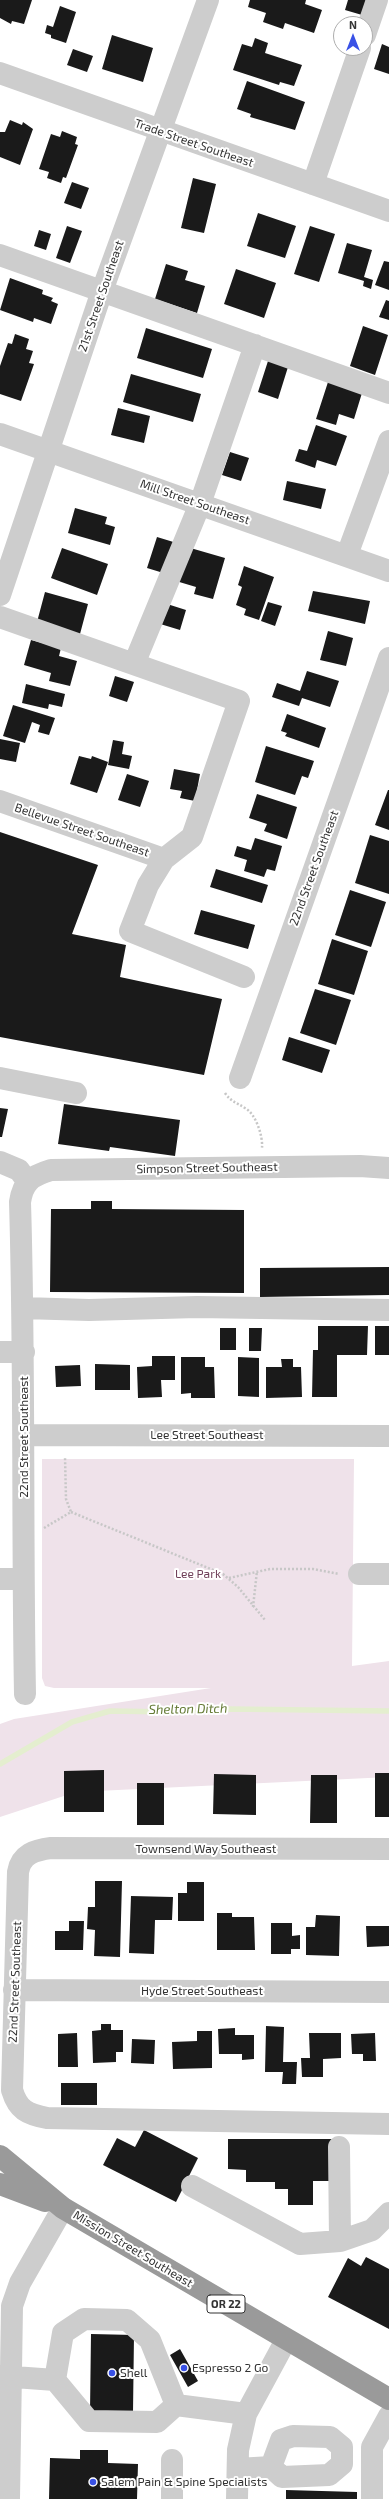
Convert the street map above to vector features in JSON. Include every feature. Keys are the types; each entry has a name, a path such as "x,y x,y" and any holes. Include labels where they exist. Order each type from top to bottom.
{"highway":[{"name":"Mission Street Southeast","path":"0,2156 63,2208 389,2399"},
{"name":"Mission Street Southeast","path":"0,2184 63,2208"}],"street":[{"name":"21st Street Southeast","path":"0,595 102,291 208,0"},
{"path":"372,16 377,0"},
{"path":"312,184 357,56"},
{"name":"Trade Street Southeast","path":"0,73 389,211"},
{"path":"0,255 389,393"},
{"path":"134,664 200,504 255,345"},
{"name":"Mill Street Southeast","path":"0,434 389,571"},
{"path":"347,555 389,441"},
{"path":"0,617 239,701 192,837 164,859 148,885 130,931 244,977"},
{"name":"22nd Street Southeast","path":"240,1078 389,658"},
{"name":"Bellevue Street Southeast","path":"0,801 164,859"},
{"path":"0,1078 76,1093"},
{"path":"0,1162 19,1170 27,1181"},
{"name":"Simpson Street Southeast","path":"27,1181 38,1174 51,1170 360,1166 389,1168"},
{"name":"22nd Street Southeast","path":"25,1694 23,1579 24,1352 20,1202 22,1189 27,1181"},
{"path":"23,1308 389,1310"},
{"path":"0,1352 24,1352"},
{"name":"Lee Street Southeast","path":"24,1435 389,1436"},
{"path":"360,1574 389,1574"},
{"path":"0,1579 23,1579"},
{"name":"Townsend Way Southeast","path":"25,1856 37,1850 51,1848 389,1849"},
{"name":"22nd Street Southeast","path":"25,1856 20,1863 18,1872 12,2090 21,2109 27,2113 47,2118 389,2124"},
{"name":"Hyde Street Southeast","path":"14,1990 389,1992"},
{"path":"340,2147 340,2241"},
{"path":"192,2186 300,2244 340,2241 372,2230 389,2213"},
{"path":"9,2499 5,2376 10,2314 15,2294 63,2208"},
{"path":"176,2405 150,2340 127,2320 84,2319 63,2333 56,2380 88,2421 157,2422 176,2405 246,2414"},
{"path":"237,2499 238,2450 246,2414 286,2340"},
{"path":"5,2376 56,2380"},
{"path":"372,2499 372,2447 389,2416"},
{"path":"172,2460 172,2499"},
{"path":"238,2469 270,2467"}],"path":[{"path":"240,1078 224,1078 222,1086 232,1103 248,1111 260,1130 262,1144 261,1168"},
{"path":"65,1457 66,1499 71,1512 229,1578 238,1587 253,1608 265,1620"},
{"path":"38,1531 71,1512"},
{"path":"229,1578 270,1569 313,1569 360,1574"},
{"path":"253,1608 257,1572"}],"green space":[{"name":"Lee Park","path":"42,1459 354,1459 352,1666 389,1661 389,1777 76,1792 0,1817 0,1724 14,1719 211,1688 54,1688 45,1686 42,1678"}],"building":[{"path":"0,0 32,0 24,24 12,21 11,24 0,18"},
{"path":"250,0 306,0 305,4 322,10 314,33 285,23 283,29 263,22 266,13 248,7"},
{"path":"348,0 366,0 362,15 345,10"},
{"path":"60,6 76,12 66,43 51,38 51,35 45,33 47,25 53,27"},
{"path":"112,35 153,48 143,82 102,69"},
{"path":"255,38 268,43 265,53 302,65 294,86 280,82 279,85 233,70 242,44 252,47"},
{"path":"382,44 389,47 389,74 374,69"},
{"path":"73,49 93,56 87,72 67,65"},
{"path":"247,81 305,102 295,130 250,117 251,114 237,109"},
{"path":"10,120 22,125 23,122 33,129 20,165 0,157 0,132 5,132"},
{"path":"62,131 77,137 75,144 78,145 66,178 63,177 61,183 47,178 49,172 39,169 51,134 60,137"},
{"path":"193,178 216,184 204,233 181,228"},
{"path":"72,182 89,188 81,209 64,203"},
{"path":"258,213 296,226 285,258 247,246"},
{"path":"67,226 82,231 70,263 56,258"},
{"path":"310,226 335,234 319,282 294,274"},
{"path":"39,230 51,234 46,250 34,246"},
{"path":"347,243 372,250 364,277 373,280 371,289 363,286 364,281 338,273"},
{"path":"384,261 389,262 389,290 375,285"},
{"path":"166,264 188,271 185,280 205,286 197,313 155,299"},
{"path":"236,269 276,283 264,318 224,304"},
{"path":"10,278 43,290 42,294 53,298 51,301 58,304 51,324 34,318 33,322 0,310"},
{"path":"386,300 389,301 389,320 379,317"},
{"path":"363,326 388,335 375,375 350,366"},
{"path":"146,328 212,349 203,378 137,358"},
{"path":"15,334 29,339 26,349 33,351 29,363 34,364 21,401 0,394 0,366 8,343 12,344"},
{"path":"268,361 288,367 278,399 258,392"},
{"path":"131,374 201,394 193,422 123,402"},
{"path":"328,382 362,393 354,419 339,414 336,425 316,419"},
{"path":"118,408 150,416 144,443 111,435"},
{"path":"316,425 347,436 336,466 317,460 315,468 295,461 299,449 307,451"},
{"path":"230,452 249,458 241,481 222,475"},
{"path":"287,481 326,489 321,509 283,500"},
{"path":"75,508 107,517 105,524 115,527 110,545 68,533"},
{"path":"157,537 180,544 170,575 147,568"},
{"path":"187,547 225,558 213,599 194,594 196,587 176,581"},
{"path":"62,548 108,564 97,595 51,578"},
{"path":"244,566 274,577 259,620 244,615 246,609 236,605 242,587 238,585"},
{"path":"313,591 370,601 365,624 308,611"},
{"path":"45,592 88,604 80,634 37,622"},
{"path":"268,602 282,606 275,626 261,621"},
{"path":"164,603 186,610 180,630 157,623"},
{"path":"328,631 353,638 346,666 320,660"},
{"path":"31,640 61,648 59,656 77,661 70,686 49,681 51,673 24,665"},
{"path":"307,671 339,681 330,707 302,698 299,706 272,697 277,683 300,691"},
{"path":"115,676 134,682 127,702 109,696"},
{"path":"26,684 65,694 62,707 49,704 48,709 22,703"},
{"path":"13,705 55,718 49,735 38,732 40,725 32,722 25,743 3,736"},
{"path":"287,714 326,728 319,748 285,736 287,733 281,731"},
{"path":"0,739 20,743 16,762 0,759"},
{"path":"113,740 124,742 122,754 132,756 129,769 108,765"},
{"path":"266,746 314,761 308,778 302,776 295,795 255,782"},
{"path":"79,756 91,759 92,756 108,762 97,793 70,784"},
{"path":"174,769 200,774 195,801 180,798 182,791 170,789"},
{"path":"127,774 149,781 140,807 118,800"},
{"path":"389,790 389,830 375,825"},
{"path":"257,794 297,807 287,839 264,831 267,824 249,818"},
{"path":"0,832 98,865 72,934 126,945 120,977 222,999 204,1075 0,1037"},
{"path":"370,835 389,841 389,894 355,883"},
{"path":"255,838 282,846 275,871 267,869 264,877 244,871 247,860 234,856 237,846 251,850"},
{"path":"216,869 268,885 262,903 210,887"},
{"path":"350,890 386,902 371,947 335,935"},
{"path":"201,910 255,925 248,949 194,934"},
{"path":"332,939 368,951 354,995 318,984"},
{"path":"315,989 351,1000 336,1045 300,1033"},
{"path":"289,1037 330,1050 322,1073 282,1060"},
{"path":"64,1104 180,1120 175,1156 110,1147 109,1151 58,1144"},
{"path":"0,1108 8,1109 2,1137 0,1137"},
{"path":"91,1201 112,1201 112,1209 244,1210 244,1293 50,1292 51,1209 91,1209"},
{"path":"389,1267 389,1295 260,1297 260,1268"},
{"path":"318,1326 368,1326 367,1355 337,1355 337,1397 312,1397 313,1350 318,1350"},
{"path":"375,1326 389,1326 389,1355 375,1355"},
{"path":"220,1328 236,1328 236,1350 220,1350"},
{"path":"249,1328 262,1328 261,1351 249,1351"},
{"path":"152,1356 175,1356 175,1380 161,1380 162,1397 138,1398 137,1367 152,1366"},
{"path":"181,1357 205,1357 205,1367 214,1367 215,1398 191,1398 191,1393 181,1394"},
{"path":"238,1357 259,1358 259,1397 238,1396"},
{"path":"281,1359 293,1359 293,1367 301,1367 302,1397 266,1398 266,1367 282,1367"},
{"path":"95,1364 130,1365 130,1390 95,1390"},
{"path":"80,1365 81,1386 56,1387 55,1366"},
{"path":"104,1770 104,1812 64,1812 64,1771"},
{"path":"375,1773 389,1773 389,1817 375,1817"},
{"path":"214,1774 256,1775 256,1815 213,1814"},
{"path":"311,1775 337,1775 337,1823 310,1823"},
{"path":"137,1783 164,1783 164,1825 137,1825"},
{"path":"95,1881 122,1881 120,1957 94,1956 95,1930 87,1929 88,1907 95,1907"},
{"path":"187,1882 204,1882 204,1921 178,1921 178,1893 187,1893"},
{"path":"131,1896 173,1897 172,1920 155,1920 154,1954 129,1953"},
{"path":"217,1913 232,1913 232,1917 254,1917 255,1950 217,1950"},
{"path":"316,1915 340,1916 339,1956 306,1955 306,1927 315,1927"},
{"path":"69,1921 84,1921 83,1950 55,1950 55,1931 69,1931"},
{"path":"271,1923 292,1923 292,1936 300,1935 300,1949 291,1949 291,1954 271,1954"},
{"path":"366,1926 389,1926 389,1946 367,1947"},
{"path":"101,2024 111,2024 111,2030 123,2030 123,2052 116,2052 116,2062 93,2063 92,2031 101,2030"},
{"path":"266,2026 284,2027 283,2062 297,2062 296,2084 282,2084 283,2072 265,2072"},
{"path":"235,2028 235,2035 254,2035 254,2059 242,2060 242,2054 219,2054 218,2029"},
{"path":"197,2031 212,2031 212,2068 173,2069 172,2042 197,2041"},
{"path":"77,2033 78,2067 58,2067 58,2034"},
{"path":"309,2033 341,2033 341,2058 323,2059 323,2077 302,2077 301,2058 310,2058"},
{"path":"375,2033 376,2061 363,2061 363,2054 352,2054 351,2034"},
{"path":"132,2039 155,2040 154,2064 131,2063"},
{"path":"61,2083 97,2083 97,2105 61,2105"},
{"path":"144,2130 198,2158 176,2202 103,2165 117,2138 135,2147"},
{"path":"228,2139 332,2139 332,2181 313,2181 313,2205 288,2205 288,2189 275,2189 275,2182 246,2182 246,2170 228,2169"},
{"path":"366,2257 389,2269 389,2329 328,2297 348,2258 361,2266"},
{"name":"Shell","path":"91,2334 134,2335 133,2412 90,2412"},
{"name":"Espresso 2 Go","path":"180,2349 198,2381 188,2387 170,2355"},
{"name":"Salem Pain & Spine Specialists","path":"80,2450 108,2450 108,2463 138,2464 137,2499 49,2499 50,2458 80,2459"},
{"path":"286,2490 357,2492 357,2499 286,2499"}],"waterway":[{"name":"Shelton Ditch","path":"0,1764 72,1722 110,1711 172,1712 229,1709 389,1711"}],"place":[{"name":"Espresso 2 Go","path":"184,2368"},
{"name":"Shell","path":"112,2373"},
{"name":"Salem Pain & Spine Specialists","path":"93,2482"}]}
